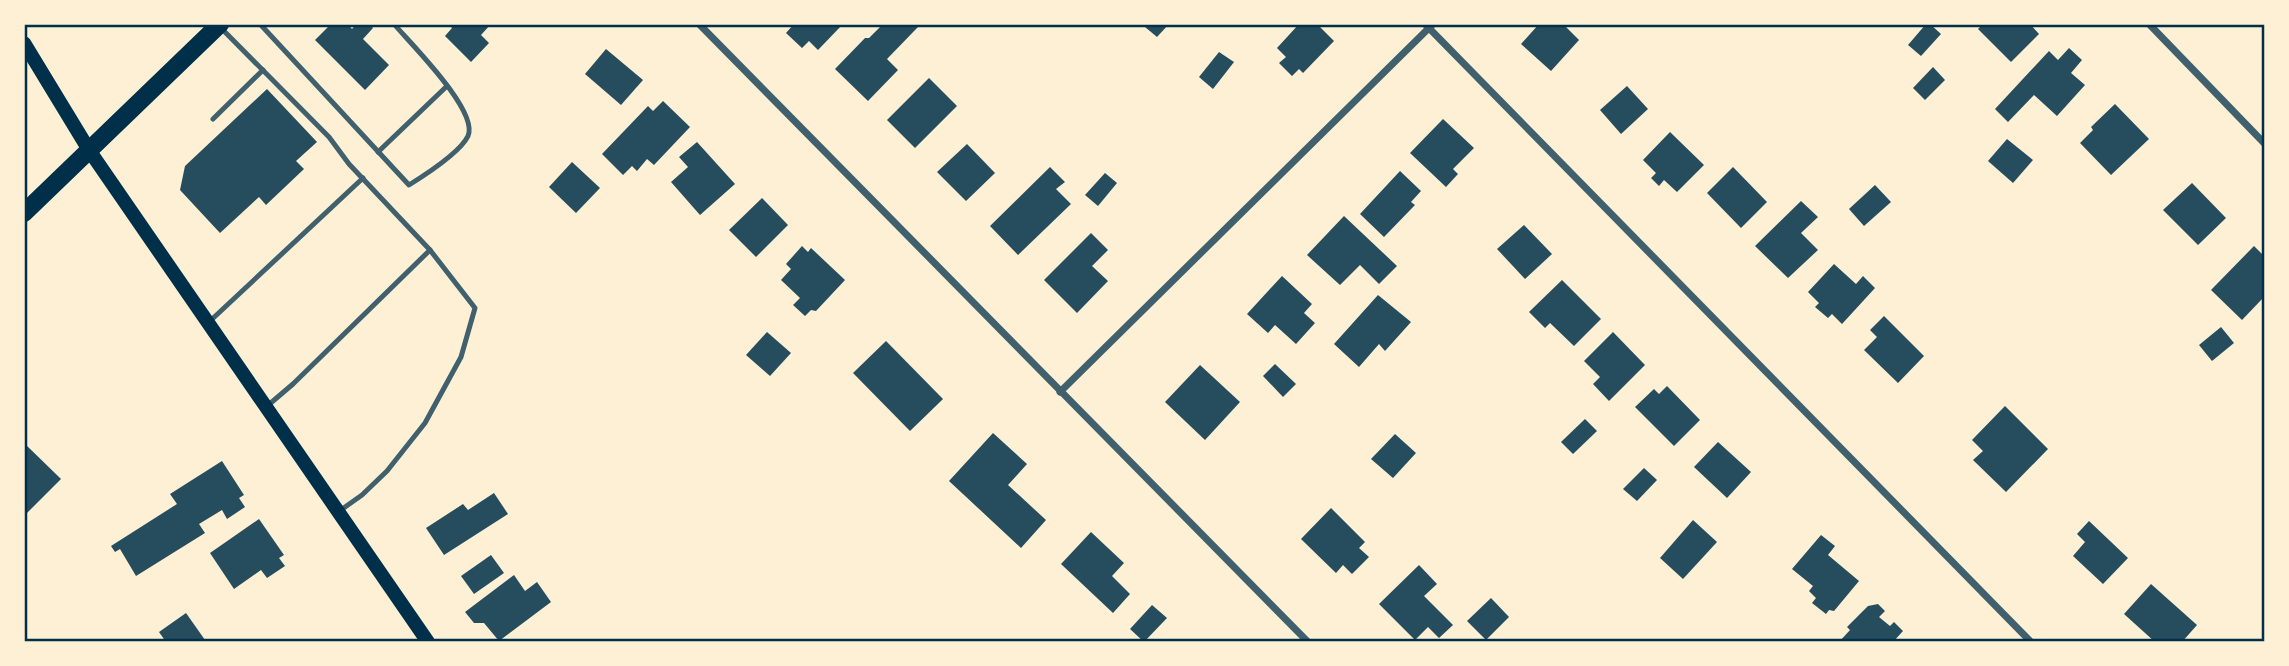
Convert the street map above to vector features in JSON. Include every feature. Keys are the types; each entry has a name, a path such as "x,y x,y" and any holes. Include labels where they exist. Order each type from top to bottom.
{"main road":[{"path":"24,213 219,25"},
{"path":"24,43 89,150 428,642"}],"street":[{"path":"699,24 1308,642"},
{"path":"2149,24 2264,143"},
{"path":"1060,392 1429,26 2031,642"}],"lane":[{"path":"260,24 410,185 442,163 468,136 469,123 456,96 394,24"},
{"path":"219,25 329,137 430,250 475,308 461,356 425,423 387,471 362,495 338,512"},
{"path":"214,119 263,70"},
{"path":"378,152 447,86"},
{"path":"208,322 363,178"},
{"path":"266,407 430,250"}],"building":[{"path":"331,24 348,24 352,29 356,24 369,24 373,28 363,39 389,65 365,90 315,40"},
{"path":"449,24 491,24 481,35 489,43 471,62 445,36 452,28"},
{"path":"794,24 843,24 818,50 809,41 802,48 786,33"},
{"path":"883,24 916,24 918,27 887,59 898,70 868,101 835,69"},
{"path":"1148,24 1169,24 1157,37 1145,27"},
{"path":"1299,24 1317,24 1334,41 1303,73 1299,69 1292,76 1279,63 1286,57 1277,48"},
{"path":"1539,24 1563,24 1579,40 1551,71 1521,44"},
{"path":"1926,24 1930,24 1941,34 1921,56 1908,45"},
{"path":"1983,24 2030,24 2039,34 2011,62 1978,29"},
{"path":"2069,48 2082,60 2071,73 2085,85 2057,116 2034,95 2008,122 1995,109 2049,51 2058,60"},
{"path":"606,49 643,80 621,105 585,74"},
{"path":"1219,52 1234,62 1213,89 1199,77"},
{"path":"1933,67 1945,80 1925,100 1913,88"},
{"path":"929,78 957,106 915,148 887,120"},
{"path":"1627,86 1648,109 1621,134 1600,110"},
{"path":"267,89 317,142 296,161 304,169 266,205 259,197 220,233 180,190 185,166"},
{"path":"663,101 690,127 654,165 647,159 637,171 632,166 623,175 602,154 648,106 653,111"},
{"path":"2115,104 2149,139 2111,175 2080,143 2093,130 2091,127"},
{"path":"1443,119 1474,148 1453,169 1458,174 1446,187 1410,153"},
{"path":"1670,132 1704,165 1677,192 1664,180 1659,186 1651,178 1656,173 1643,160"},
{"path":"2007,139 2033,160 2013,183 1988,161"},
{"path":"697,142 735,184 700,215 671,182 688,167 679,157"},
{"path":"967,144 995,173 966,201 937,172"},
{"path":"572,162 600,188 576,213 549,187"},
{"path":"1050,167 1065,182 1056,189 1071,204 1018,255 990,226"},
{"path":"1733,167 1767,202 1741,228 1707,193"},
{"path":"1400,171 1421,191 1411,202 1415,205 1384,237 1360,214"},
{"path":"1105,173 1117,183 1098,206 1085,195"},
{"path":"2192,183 2226,218 2198,245 2163,210"},
{"path":"1875,185 1891,202 1864,226 1849,209"},
{"path":"762,198 788,225 756,257 729,230"},
{"path":"1801,201 1818,217 1801,233 1818,250 1788,278 1755,246"},
{"path":"1344,216 1397,266 1379,284 1360,265 1340,285 1307,255"},
{"path":"1524,225 1552,254 1525,279 1497,249"},
{"path":"1091,233 1108,250 1092,266 1108,281 1077,313 1044,280"},
{"path":"802,246 808,252 811,248 845,280 816,311 811,310 805,316 793,305 800,298 781,280 791,269 786,264"},
{"path":"2254,246 2264,256 2264,297 2242,320 2211,290"},
{"path":"1834,264 1856,284 1863,276 1875,288 1842,324 1832,314 1828,318 1815,307 1819,303 1808,292"},
{"path":"1282,276 1312,304 1304,313 1315,323 1296,344 1275,325 1268,333 1247,314"},
{"path":"1562,280 1601,319 1574,346 1550,323 1545,328 1529,312"},
{"path":"1378,295 1411,322 1385,351 1379,344 1359,367 1334,344"},
{"path":"1884,316 1924,356 1898,383 1864,350 1877,337 1870,330"},
{"path":"2221,327 2234,343 2212,361 2199,345"},
{"path":"767,332 791,353 770,376 746,355"},
{"path":"1613,332 1645,365 1609,401 1593,384 1600,377 1584,361"},
{"path":"886,341 943,399 910,431 853,373"},
{"path":"1275,364 1296,384 1283,397 1263,376"},
{"path":"1200,365 1240,402 1205,440 1165,402"},
{"path":"1667,386 1700,420 1674,446 1635,407 1654,389 1659,394"},
{"path":"2005,406 2048,449 2006,492 1973,460 1983,451 1972,440"},
{"path":"1585,419 1597,431 1573,454 1561,442"},
{"path":"993,433 1027,464 1008,485 1046,520 1021,548 949,481"},
{"path":"1395,434 1416,453 1393,478 1371,459"},
{"path":"1718,442 1751,472 1727,498 1694,467"},
{"path":"24,443 61,479 24,516"},
{"path":"222,461 244,495 239,498 245,507 227,519 222,510 199,524 205,533 136,576 120,549 115,552 111,546 177,504 170,494"},
{"path":"1644,468 1657,480 1637,501 1623,489"},
{"path":"494,493 508,514 444,555 426,528 463,504 468,510"},
{"path":"1331,508 1365,542 1359,548 1369,557 1352,574 1343,565 1336,573 1301,539"},
{"path":"259,519 284,555 279,558 285,566 267,578 261,570 234,589 210,553"},
{"path":"1693,520 1717,542 1683,579 1660,558"},
{"path":"2089,521 2128,558 2103,584 2073,556 2085,542 2077,534"},
{"path":"1091,532 1124,563 1112,576 1130,594 1113,613 1061,564"},
{"path":"1821,535 1835,546 1828,555 1859,581 1834,611 1829,610 1826,614 1812,603 1816,598 1809,591 1813,586 1792,569"},
{"path":"491,555 504,573 474,594 461,576"},
{"path":"1419,565 1437,584 1424,596 1453,625 1439,638 1428,627 1415,640 1379,604"},
{"path":"514,575 525,591 537,582 551,602 499,641 484,623 474,623 465,612"},
{"path":"2151,584 2197,625 2182,642 2155,642 2124,614"},
{"path":"1491,598 1509,617 1486,640 1467,621"},
{"path":"1878,604 1885,611 1879,617 1890,626 1894,622 1903,631 1893,642 1839,642 1850,630 1847,627 1868,606"},
{"path":"1152,605 1167,618 1144,642 1130,629"},
{"path":"186,613 205,640 166,642 159,632"}]}
